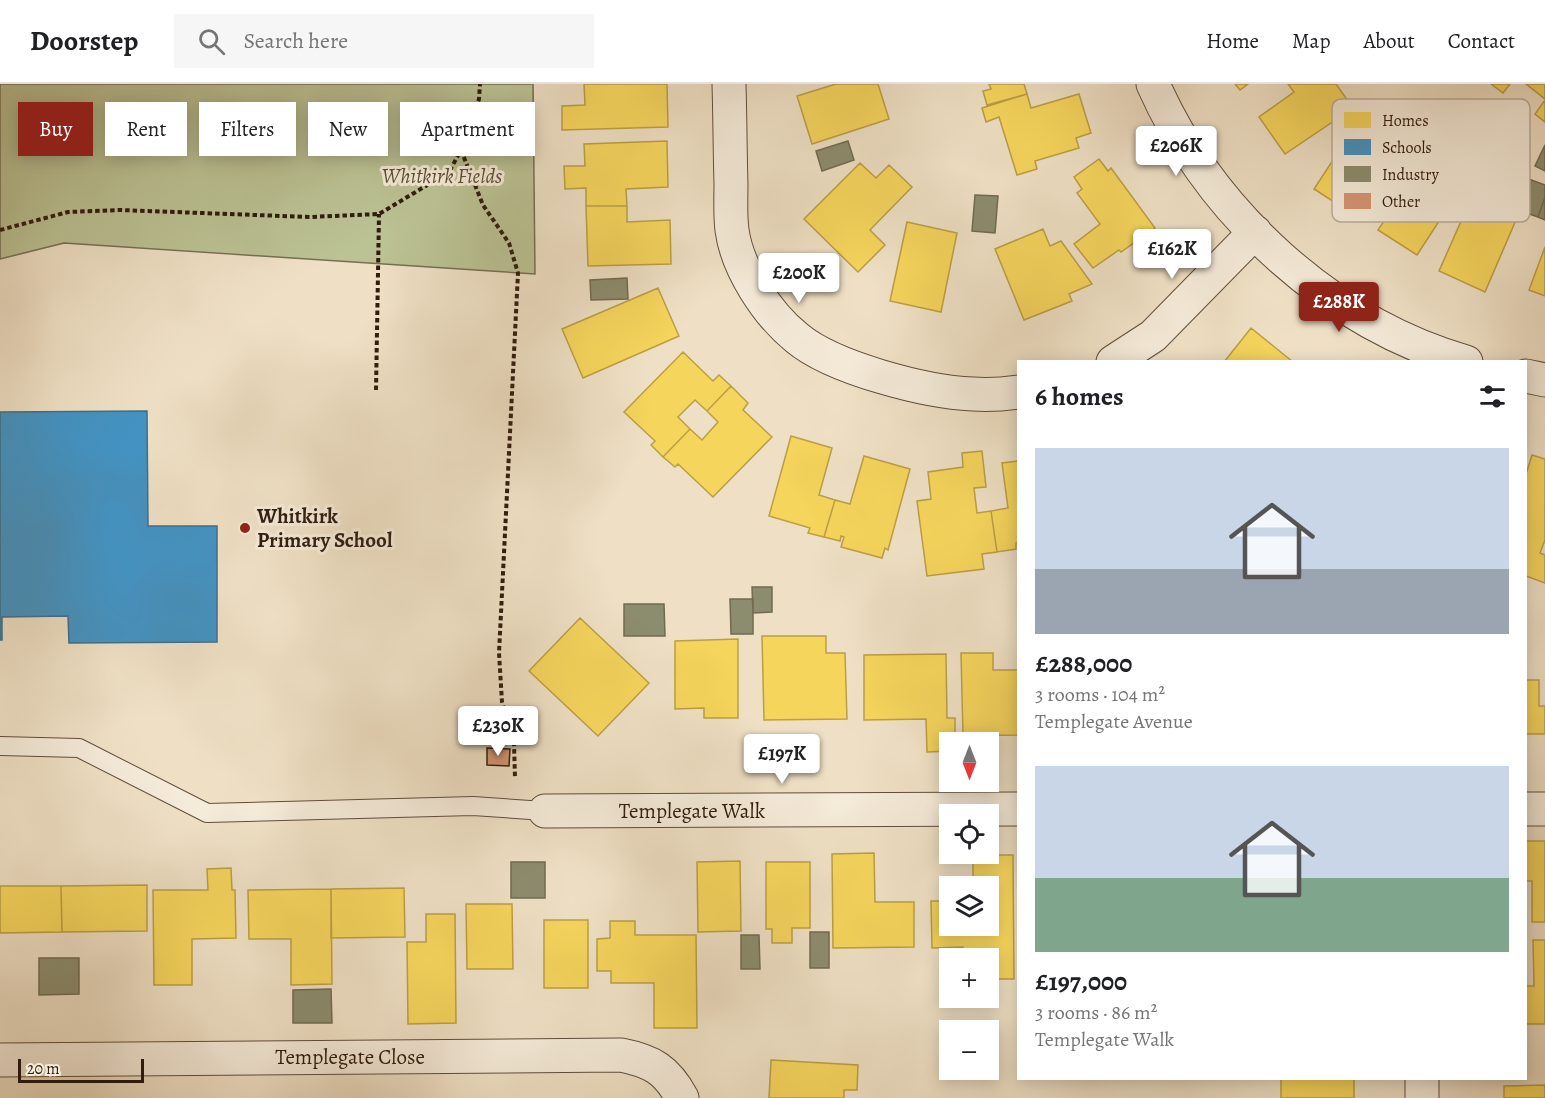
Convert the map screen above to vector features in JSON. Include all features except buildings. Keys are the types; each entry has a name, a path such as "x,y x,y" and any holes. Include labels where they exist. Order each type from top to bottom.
{"street":[{"path":"729,84 732,231 741,261 756,290 774,316 797,338 833,360 881,376 941,390 973,394 1017,392"},
{"path":"1153,84 1181,137 1203,171 1228,203 1283,259 1344,306 1378,326 1413,343 1460,360"},
{"path":"1116,360 1153,336 1255,232"},
{"path":"1527,376 1545,380"},
{"name":"Templegate Walk","path":"530,810 1017,809"},
{"path":"1527,809 1545,809"},
{"name":"Templegate Close","path":"0,1060 621,1055 641,1059 659,1068 673,1082 682,1098"},
{"path":"1422,1080 1422,1098"}],"lane":[{"path":"0,746 79,748 207,813 473,806 530,810"}],"path":[{"path":"478,102 480,84"},
{"path":"0,230 68,212 89,211 120,210 310,217 379,214 449,172 458,156"},
{"path":"463,156 483,205 509,243 518,273 499,652 502,702 530,810"},
{"path":"376,390 379,214"}],"green space":[{"name":"Whitkirk Fields","path":"0,84 533,84 533,102 400,102 400,156 534,156 535,274 64,243 0,259"}],"place":[{"name":"Whitkirk Primary School","path":"245,528"}]}
